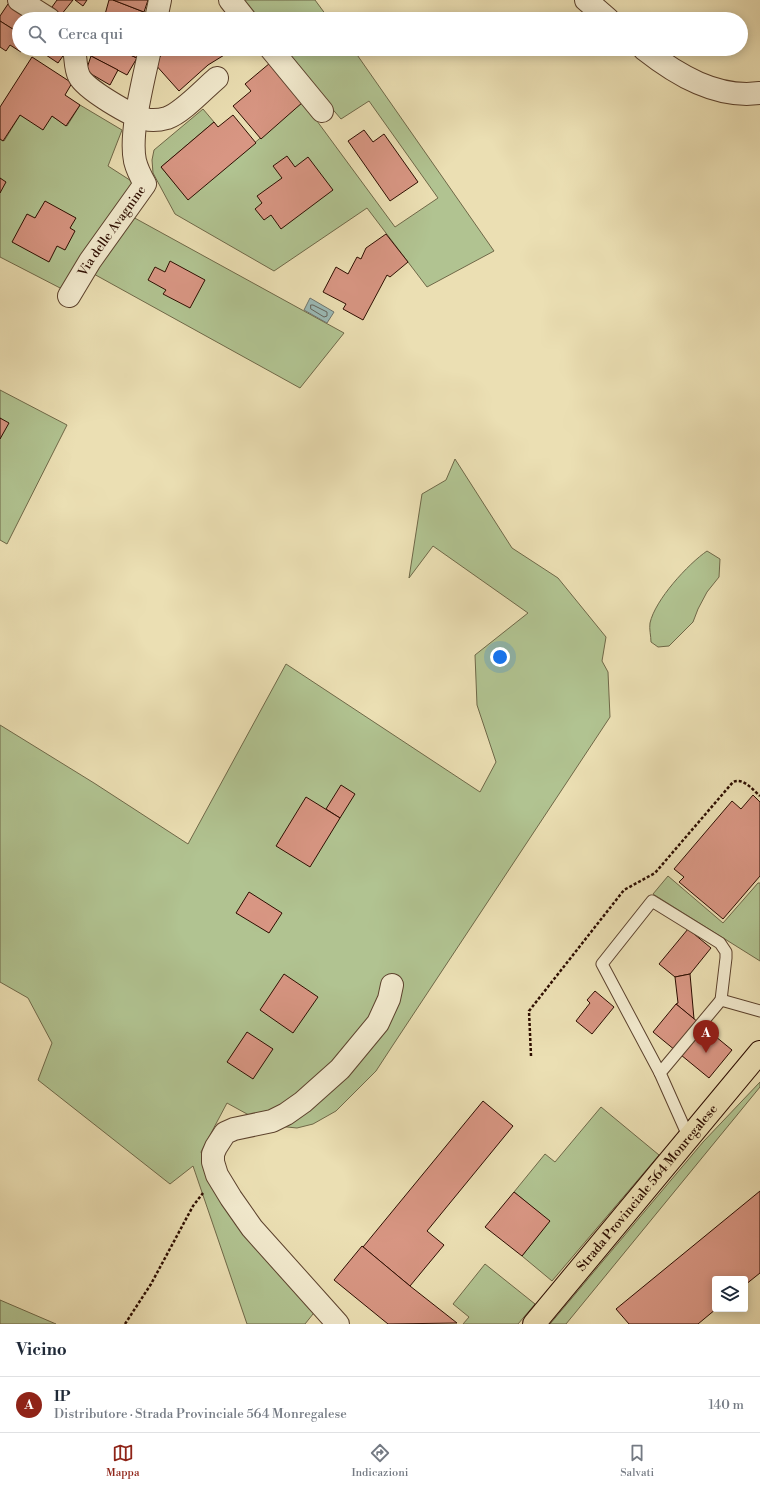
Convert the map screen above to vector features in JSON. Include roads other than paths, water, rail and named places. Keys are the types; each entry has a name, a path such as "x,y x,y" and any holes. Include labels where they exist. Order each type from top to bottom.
{"main road":[{"name":"Strada Provinciale 564 Monregalese","path":"534,1324 760,1052"}],"street":[{"path":"19,0 38,12"},
{"path":"157,12 160,0"},
{"path":"230,0 239,12"},
{"path":"586,0 600,12"},
{"path":"75,56 76,68 83,82 92,90 137,117 147,120 168,118 217,78"},
{"name":"Via delle Avagnine","path":"69,296 90,261 145,184 137,169 135,160 135,134 149,56"},
{"path":"277,56 322,110"},
{"path":"654,56 681,75 700,84 721,91 760,93"},
{"path":"338,1324 252,1228 217,1175 213,1162 213,1154 225,1133 234,1129 272,1121 286,1114 303,1102 340,1069 378,1023 392,985"}],"lane":[{"path":"660,1073 721,1000 726,958 724,947 720,943 652,901 602,964 660,1073 689,1138"},
{"path":"721,1000 760,1011"}],"water":[{"path":"310,298 334,312 327,323 304,310"}],"place":[{"name":"IP","path":"706,1053"}]}
